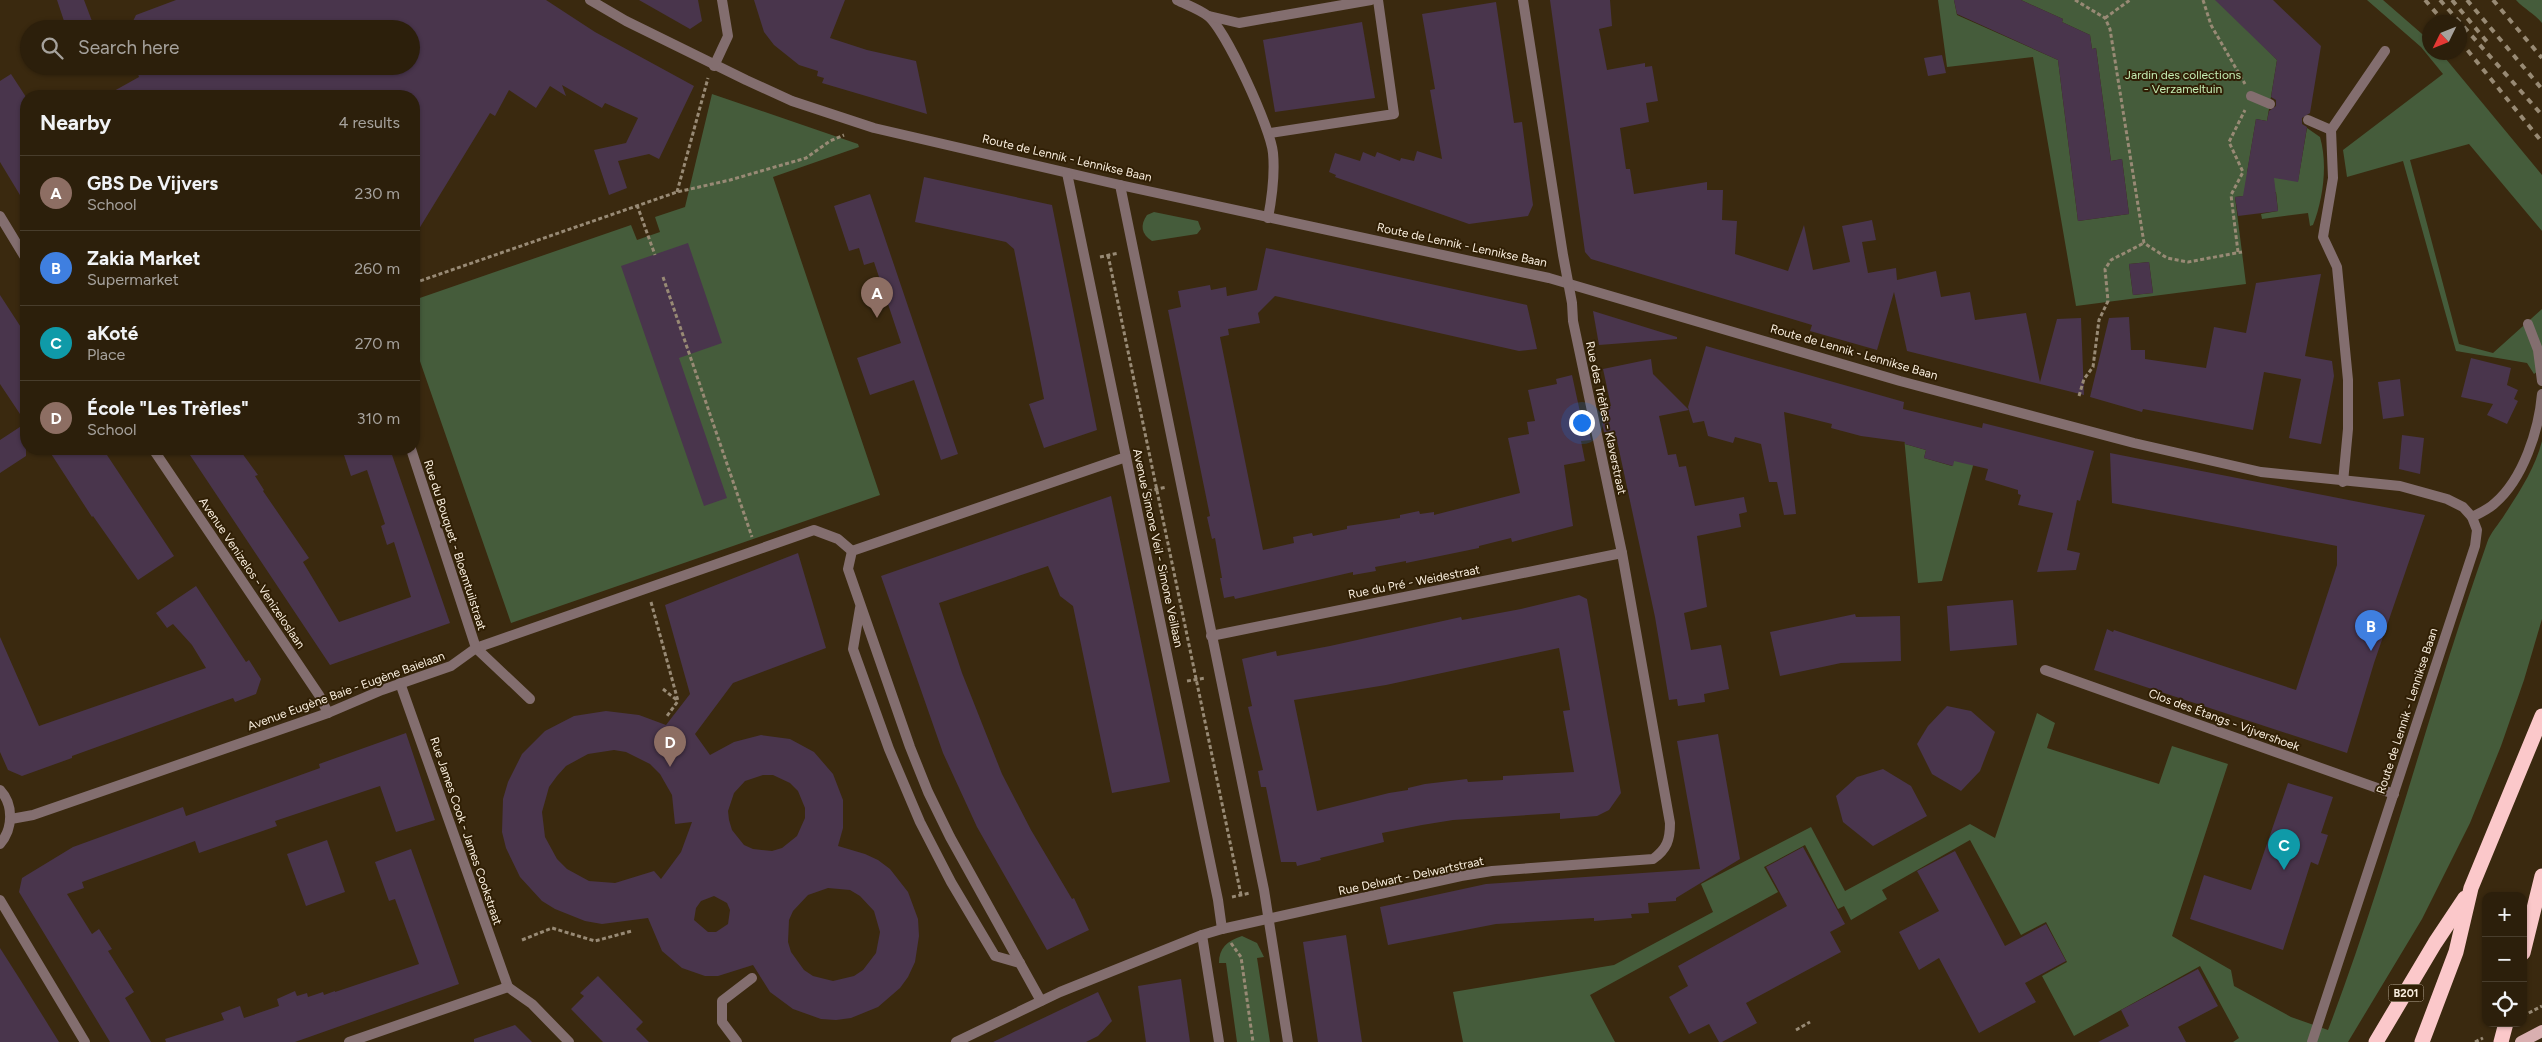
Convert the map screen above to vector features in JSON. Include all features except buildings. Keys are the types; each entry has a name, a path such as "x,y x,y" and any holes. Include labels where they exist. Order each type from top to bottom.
{"highway":[{"path":"2422,1042 2456,952 2471,888 2542,716"},
{"path":"2527,938 2542,876"},
{"name":"B201","path":"2376,1042 2435,943 2471,888"},
{"path":"2501,1042 2505,1027"}],"main road":[{"path":"2521,1042 2542,1031"}],"street":[{"name":"Route de Lennik - Lennikse Baan","path":"590,0 714,66 792,101 867,125 1120,185 1568,284 1891,378 2134,443 2262,472 2343,482 2400,486 2447,499 2463,507 2472,517 2477,530 2476,546 2312,1042"},
{"path":"714,66 728,36 722,0"},
{"path":"1177,0 1209,16 1240,23 1371,0"},
{"path":"1270,133 1394,114 1378,0"},
{"name":"Rue des Trèfles - Klaverstraat","path":"1523,0 1573,322 1622,553 1670,823 1670,840"},
{"path":"1209,16 1233,54 1270,133 1273,154 1272,194 1268,218"},
{"path":"2343,482 2348,428 2348,380 2337,268 2323,237 2333,178 2331,130 2385,51"},
{"path":"2251,96 2270,104"},
{"path":"2308,120 2331,130"},
{"name":"Avenue Simone Veil - Simone Veillaan","path":"1068,173 1222,929"},
{"path":"1120,185 1268,919 1288,1042"},
{"path":"0,216 20,249"},
{"path":"2528,324 2538,350 2542,381"},
{"path":"2472,517 2494,504 2507,490 2524,461 2535,429 2542,394"},
{"name":"Avenue Venizelos - Venizeloslaan","path":"157,455 319,695 328,713"},
{"name":"Rue du Bouquet - Bloemtuilstraat","path":"412,455 476,648"},
{"path":"1041,1001 950,838 928,792 860,608 848,570 852,552 1126,458"},
{"name":"Avenue Eugène Baie - Eugène Baielaan","path":"11,819 33,815 328,713 400,683 451,666 476,648 814,530 838,539 852,552"},
{"name":"Rue du Pré - Weidestraat","path":"1211,636 1622,553"},
{"path":"860,608 853,649 889,749 920,822 951,882 995,956 1020,963"},
{"path":"476,648 530,699"},
{"name":"Clos des Étangs - Vijvershoek","path":"2045,670 2394,794"},
{"name":"Rue James Cook - James Cookstraat","path":"400,683 508,988"},
{"path":"0,790 9,806 11,819 9,830 0,844"},
{"name":"Rue Delwart - Delwartstraat","path":"956,1042 1041,1001 1202,935 1222,929 1492,871 1653,859 1663,852 1670,840"},
{"path":"0,900 85,1042"},
{"path":"1202,935 1219,1042"},
{"path":"737,1042 722,1022 722,1001 752,978"},
{"path":"349,1042 508,988 532,1004 569,1042"}],"path":[{"path":"2075,0 2105,18 2110,29 2144,243 2167,258 2188,262 2240,252 2231,195 2243,172 2229,142 2251,96 2211,25 2203,0"},
{"path":"2105,18 2130,0"},
{"path":"677,192 705,85 714,66"},
{"path":"420,281 677,192 806,158 830,141 867,125"},
{"path":"637,205 655,255"},
{"path":"2079,396 2084,379 2093,367 2099,320 2108,301 2104,269 2111,260 2144,243"},
{"path":"1092,258 1126,252"},
{"path":"1108,255 1241,895"},
{"path":"663,277 756,550"},
{"path":"1140,492 1174,486"},
{"path":"646,589 678,702"},
{"path":"1179,683 1214,676"},
{"path":"663,689 678,702"},
{"path":"667,716 678,702"},
{"path":"1224,898 1258,891"},
{"path":"522,940 552,928 595,941 632,931"},
{"path":"1231,943 1241,957 1253,1042"},
{"path":"2527,1014 2542,1006"},
{"path":"1796,1030 1810,1022"}],"green space":[{"name":"Jardin des collections - Verzameltuin","path":"1938,0 1954,0 1957,15 2058,60 2078,221 2129,214 2122,159 2111,161 2096,48 2092,49 2090,35 2062,22 2063,19 2021,0 2219,0 2277,60 2267,121 2256,119 2247,173 2298,181 2307,128 2320,137 2324,170 2322,193 2313,225 2310,226 2308,213 2262,219 2261,214 2278,211 2276,192 2235,197 2246,284 2076,306 2033,57 1947,67","holes":["2149,262 2153,293 2133,295 2129,264"]},
{"path":"2367,0 2383,0 2422,34 2422,48"},
{"path":"2516,0 2542,0 2542,23 2536,16"},
{"path":"2432,60 2447,60 2542,175 2542,231 2469,144 2410,160 2459,344 2493,353 2542,309 2542,368 2534,374 2527,363 2456,351 2403,161 2347,177 2343,150 2443,74"},
{"path":"712,94 858,144 859,147 773,177 880,495 511,623 420,361 420,298 631,225 637,240 660,232 655,217 685,207"},
{"path":"1154,212 1198,221 1201,229 1197,234 1152,241 1144,232 1143,222 1147,215"},
{"path":"1904,437 1905,444 1926,450 1924,458 1952,466 1955,457 1974,462 1942,581 1918,583"},
{"path":"2542,441 2542,619 2524,680 2501,746 2470,823 2422,919 2348,1042 2233,1042 2239,1038 2200,966 2074,1036 2042,976 2067,962 2046,922 2021,935 1970,840 1882,890 1887,899 1851,920 1844,906 1838,909 1805,845 1764,867 1778,892 1590,995 1615,1042 1463,1042 1453,992 1614,965 1713,912 1701,884 1811,827 1845,891 1970,824 1995,838 2037,713 2055,723 2047,748 2159,784 2172,746 2228,764 2172,936 2231,970 2234,986 2291,1017 2328,1030 2371,909 2488,539 2526,479"},
{"path":"1242,936 1257,943 1264,957 1257,958 1270,1042 1237,1042 1226,963 1219,963 1219,958 1225,946 1232,940"}],"railway":[{"path":"2425,0 2438,15"},
{"path":"2440,0 2542,115"},
{"path":"2452,0 2488,43"},
{"path":"2467,0 2542,89"},
{"path":"2493,0 2542,58"},
{"path":"2467,50 2542,142"}],"place":[{"name":"GBS De Vijvers","path":"877,318"},
{"name":"Zakia Market","path":"2371,651"},
{"name":"École \"Les Trèfles\"","path":"670,767"},
{"name":"aKoté","path":"2284,870"}]}
